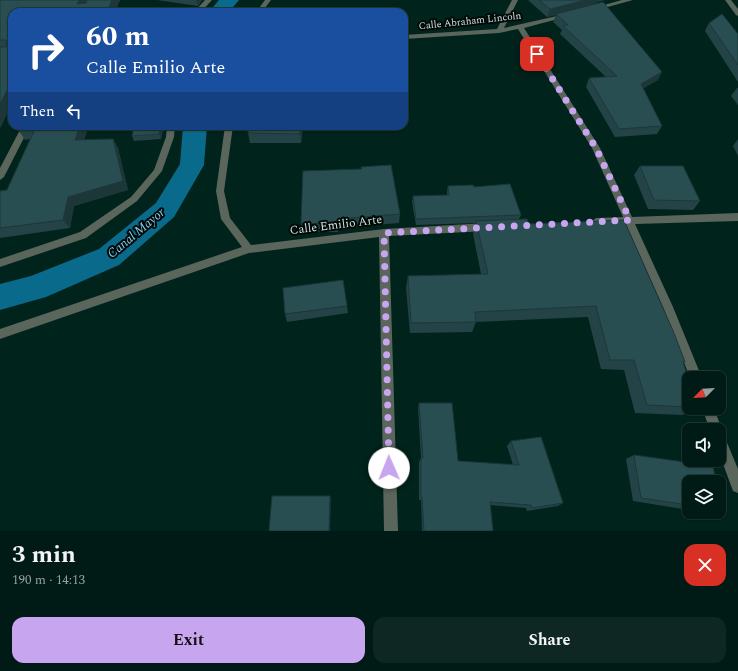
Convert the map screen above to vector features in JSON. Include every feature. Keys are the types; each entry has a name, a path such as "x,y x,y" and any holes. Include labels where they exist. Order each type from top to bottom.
{"street":[{"path":"201,8 209,0"},
{"path":"499,30 515,0"},
{"path":"586,11 630,0"},
{"path":"728,0 738,14"},
{"name":"Calle Abraham Lincoln","path":"408,38 499,30 520,27 572,15"},
{"path":"520,27 596,148 630,220 668,307 693,371"},
{"path":"0,177 24,130"},
{"path":"0,264 82,234 134,199 158,171 170,137 171,130"},
{"path":"228,130 220,191 226,219 249,249"},
{"path":"582,222 738,217"},
{"name":"Calle Emilio Arte","path":"0,334 249,249 384,233 495,227"},
{"path":"384,233 391,531"},
{"path":"726,455 738,486"}],"building":[{"path":"0,0 79,0 77,4 86,3 87,0 112,0 109,8 8,8 8,89 0,104 0,47 6,47 7,41 0,40"},
{"path":"539,0 586,0 550,9"},
{"path":"603,2 662,72 641,84 662,126 619,129 589,78 617,76 563,26 568,25 556,14"},
{"path":"722,14 738,34 738,65 709,23"},
{"path":"35,130 79,130 75,140 113,139 123,181 68,197 63,220 0,228 0,191 7,190"},
{"path":"133,130 160,130 159,134 132,136"},
{"path":"248,130 300,130 300,134 248,133"},
{"path":"391,165 400,214 337,219 337,223 301,224 303,171 362,169 361,167"},
{"path":"640,166 683,166 700,201 654,200"},
{"path":"510,184 521,215 416,219 413,196 449,195 448,186 473,185 474,187"},
{"path":"527,219 529,224 624,220 674,333 685,362 683,362 686,371 682,371 682,407 647,405 634,360 610,360 596,306 475,312 476,322 411,323 408,276 488,274 476,221"},
{"path":"343,280 347,306 285,314 283,288"},
{"path":"419,403 452,403 458,461 519,465 511,441 541,437 563,503 532,508 531,505 490,502 493,531 424,531 421,497 421,458 423,458"},
{"path":"634,455 682,462 682,467 713,467 715,475 682,475 682,504 641,498"},
{"path":"272,496 330,496 329,531 269,531"}],"waterway":[{"name":"Canal Mayor","path":"222,8 230,0"},
{"name":"Canal Mayor","path":"0,297 35,288 109,257 165,210 192,165 195,130"}],"route":[{"path":"389,468 384,233 630,220 596,148 537,54"}]}
